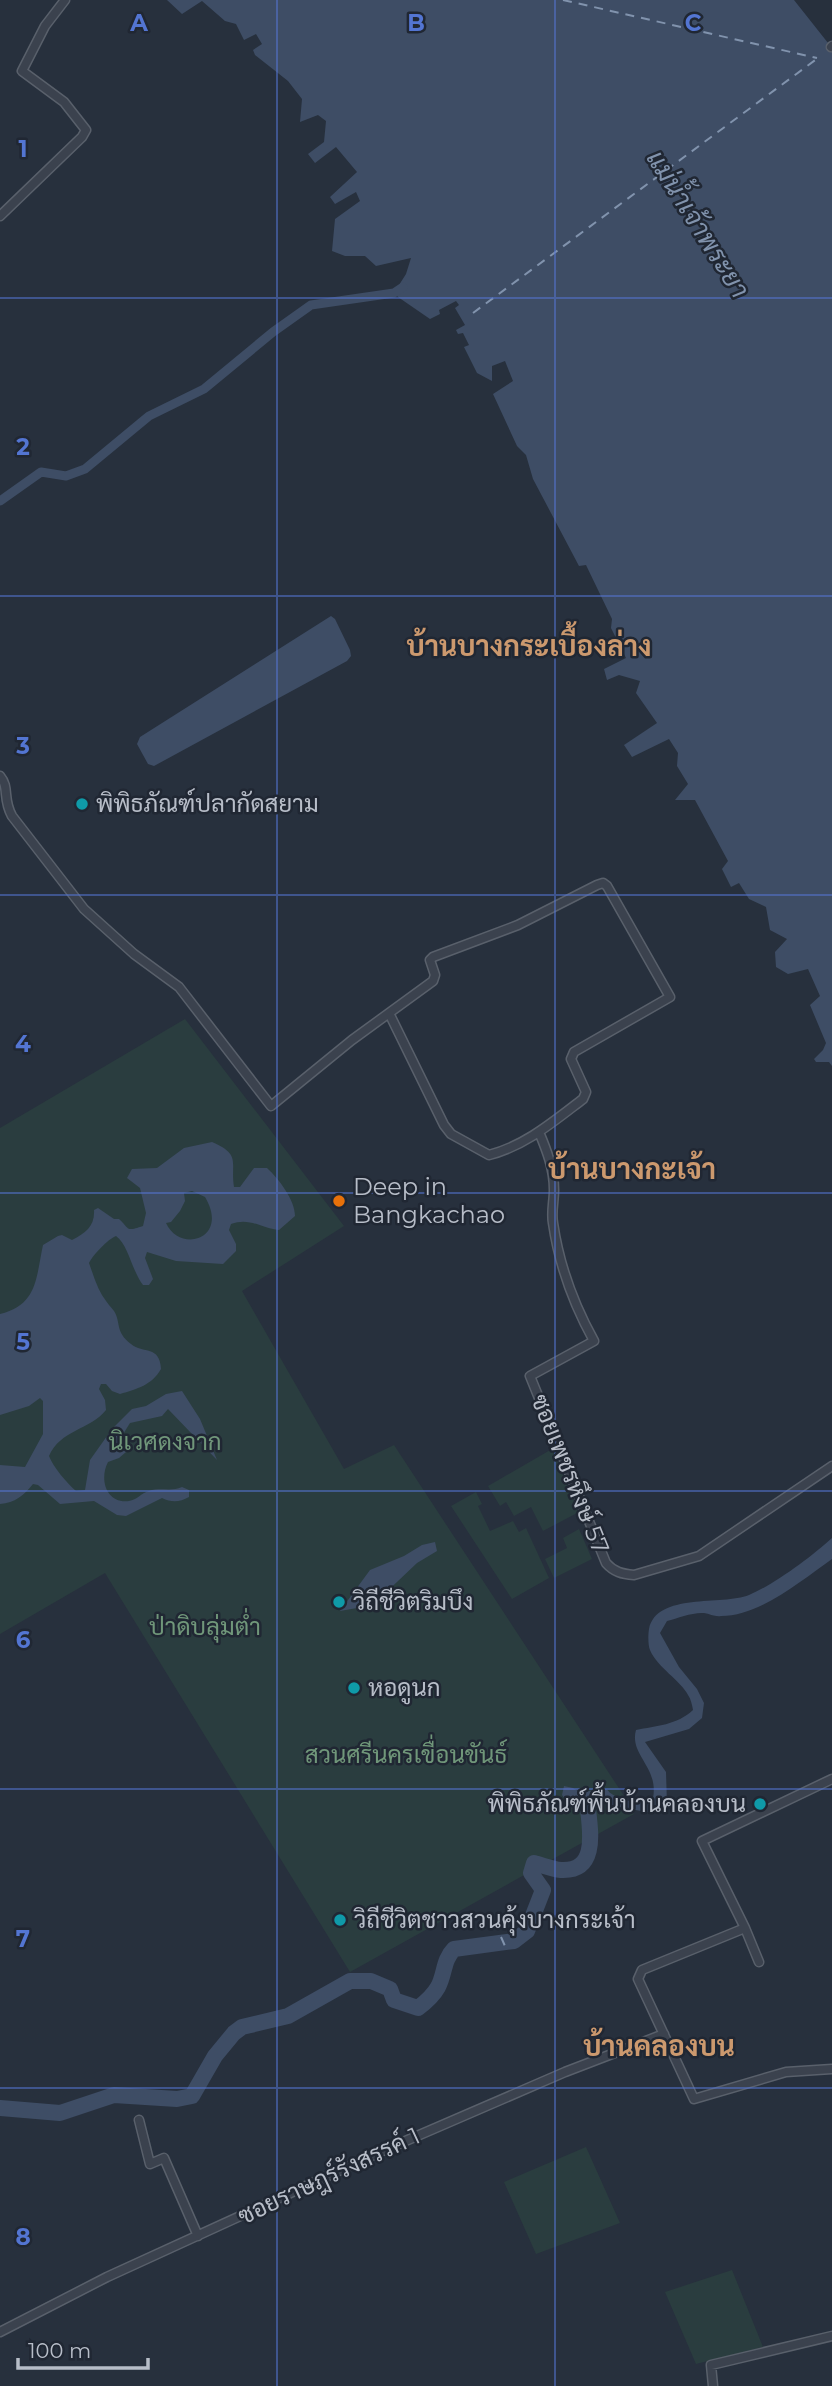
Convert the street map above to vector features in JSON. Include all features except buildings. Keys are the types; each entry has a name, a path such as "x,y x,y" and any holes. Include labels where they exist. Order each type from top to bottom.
{"street":[{"path":"0,216 82,137 86,130 64,102 22,71 45,26 65,0"},
{"path":"0,776 6,784 6,804 12,816 84,909 134,954 179,987 271,1107 352,1040 389,1013 433,981 435,975 430,960 433,957 518,925 603,883 670,997 574,1052 571,1059 586,1092 583,1099 540,1132 489,1154 451,1134 438,1115 389,1013"},
{"name":"ซอยเพชรหึงษ์ 57","path":"540,1132 550,1157 553,1176 553,1222 562,1266 594,1341 530,1376 590,1526 611,1569 634,1575 699,1556 832,1466"},
{"path":"759,1962 702,1841 832,1779"},
{"path":"745,1928 639,1974 638,1979 694,2099 786,2072 832,2069"},
{"name":"ซอยราษฎร์รังสรรค์ 1","path":"0,2332 107,2277 465,2114 664,2035"},
{"path":"139,2120 150,2164 164,2158 198,2236"},
{"path":"713,2386 711,2365 832,2336"}],"green space":[{"name":"สวนศรีนครเขื่อนขันธ์","path":"185,1019 344,1226 242,1291 344,1469 394,1445 626,1799 614,1797 607,1790 588,1797 573,1788 562,1795 569,1806 604,1801 632,1810 634,1814 350,1972 105,1573 0,1634 0,1128"},
{"path":"552,1449 579,1512 543,1531 531,1507 514,1516 506,1502 500,1506 488,1486"},
{"path":"476,1492 482,1504 478,1506 490,1531 513,1521 519,1532 526,1528 549,1578 512,1599 451,1506"},
{"path":"579,1529 592,1559 554,1578 545,1559 567,1548 563,1538"},
{"path":"586,2147 620,2223 536,2254 504,2182"},
{"path":"732,2270 763,2347 696,2364 665,2292"}],"water":[{"name":"แม่น้ำเจ้าพระยา","path":"167,0 794,0 832,48 832,1066 829,1062 816,1062 814,1059 826,1043 810,1005 820,996 808,969 788,974 776,967 775,952 787,939 770,930 766,907 749,899 739,883 731,887 722,869 728,861 695,800 675,800 688,784 677,766 678,753 669,739 632,757 624,745 657,723 636,693 640,681 619,675 607,680 604,669 626,658 611,628 612,619 586,565 579,566 533,479 526,455 517,446 493,394 513,381 505,361 492,366 492,381 477,373 464,347 469,345 463,333 458,334 456,330 465,325 455,308 459,305 456,301 439,310 440,314 430,319 394,293 406,274 411,258 376,266 365,256 345,256 332,251 335,219 360,201 356,192 335,204 330,197 357,172 336,147 315,163 308,154 324,142 326,121 318,115 300,122 302,99 288,81 255,55 253,50 262,44 256,34 244,40 236,24 225,21 202,1 182,14"},
{"path":"331,616 350,650 351,656 347,661 154,766 148,764 137,744 140,737"},
{"path":"212,1142 228,1151 233,1160 234,1187 240,1187 254,1168 267,1168 286,1190 295,1216 279,1230 250,1222 231,1224 229,1230 236,1244 236,1251 223,1264 176,1261 147,1252 145,1258 153,1279 149,1285 143,1285 120,1240 116,1236 109,1240 89,1263 99,1290 114,1311 120,1331 126,1340 158,1356 161,1369 149,1383 120,1394 112,1391 106,1384 101,1384 99,1389 105,1400 106,1410 92,1422 60,1441 49,1456 72,1488 76,1491 85,1490 90,1460 112,1429 132,1409 146,1406 166,1394 182,1391 200,1419 217,1460 168,1409 162,1416 130,1423 120,1439 126,1452 108,1462 105,1469 106,1489 115,1499 121,1501 132,1500 153,1490 182,1487 189,1490 189,1497 176,1501 162,1498 126,1516 117,1515 94,1501 60,1504 38,1485 33,1484 19,1498 0,1504 0,1465 25,1467 43,1434 43,1401 40,1398 29,1406 0,1415 0,1314 22,1304 28,1297 36,1279 43,1245 58,1236 72,1240 81,1235 91,1225 94,1210 98,1208 114,1219 119,1219 128,1228 143,1226 146,1213 140,1188 127,1178 132,1169 157,1168 184,1148","holes":["192,1191 205,1197 211,1211 211,1223 207,1232 191,1239 173,1233 166,1223 171,1222 180,1211 185,1201 184,1193"]},
{"path":"832,1538 832,1559 765,1604 736,1614 690,1614 667,1621 660,1633 704,1703 702,1718 689,1729 645,1742 666,1772 667,1805 652,1813 614,1806 604,1801 569,1806 562,1795 564,1786 588,1797 607,1790 629,1801 653,1798 652,1778 637,1747 636,1730 673,1722 693,1710 685,1690 650,1650 649,1629 654,1617 677,1605 749,1595 792,1570"},
{"path":"435,1542 437,1551 417,1563 378,1600 340,1611 370,1570 404,1556 422,1545"}],"waterway":[{"path":"0,501 41,472 66,476 85,469 149,416 204,389 273,332 311,305 394,293 403,287"},
{"path":"0,2108 60,2113 114,2095 177,2099 192,2096 215,2056 242,2027 288,2016 350,1981 371,1981 390,1989 394,2000 418,2008 436,1990 454,1949 514,1941 527,1931 543,1890 531,1873 534,1863 561,1870 574,1869 582,1863 590,1845 587,1800 602,1796"}],"ferry route":[{"path":"563,0 817,58"},
{"path":"473,313 818,58"},
{"path":"501,1937 505,1946"}],"place":[{"name":"พิพิธภัณฑ์ปลากัดสยาม","path":"82,804"},
{"name":"Deep in Bangkachao","path":"339,1201"},
{"name":"วิถีชีวิตริมบึง","path":"339,1602"},
{"name":"หอดูนก","path":"354,1688"},
{"name":"พิพิธภัณฑ์พื้นบ้านคลองบน","path":"760,1804"},
{"name":"วิถีชีวิตชาวสวนคุ้งบางกระเจ้า","path":"340,1920"}],"district":[{"name":"บ้านบางกระเบื้องล่าง","path":"529,646"},
{"name":"บ้านบางกะเจ้า","path":"632,1169"},
{"name":"บ้านคลองบน","path":"659,2046"}],"park label":[{"name":"นิเวศดงจาก","path":"165,1442"},
{"name":"ป่าดิบลุ่มต่ำ","path":"205,1627"}]}
